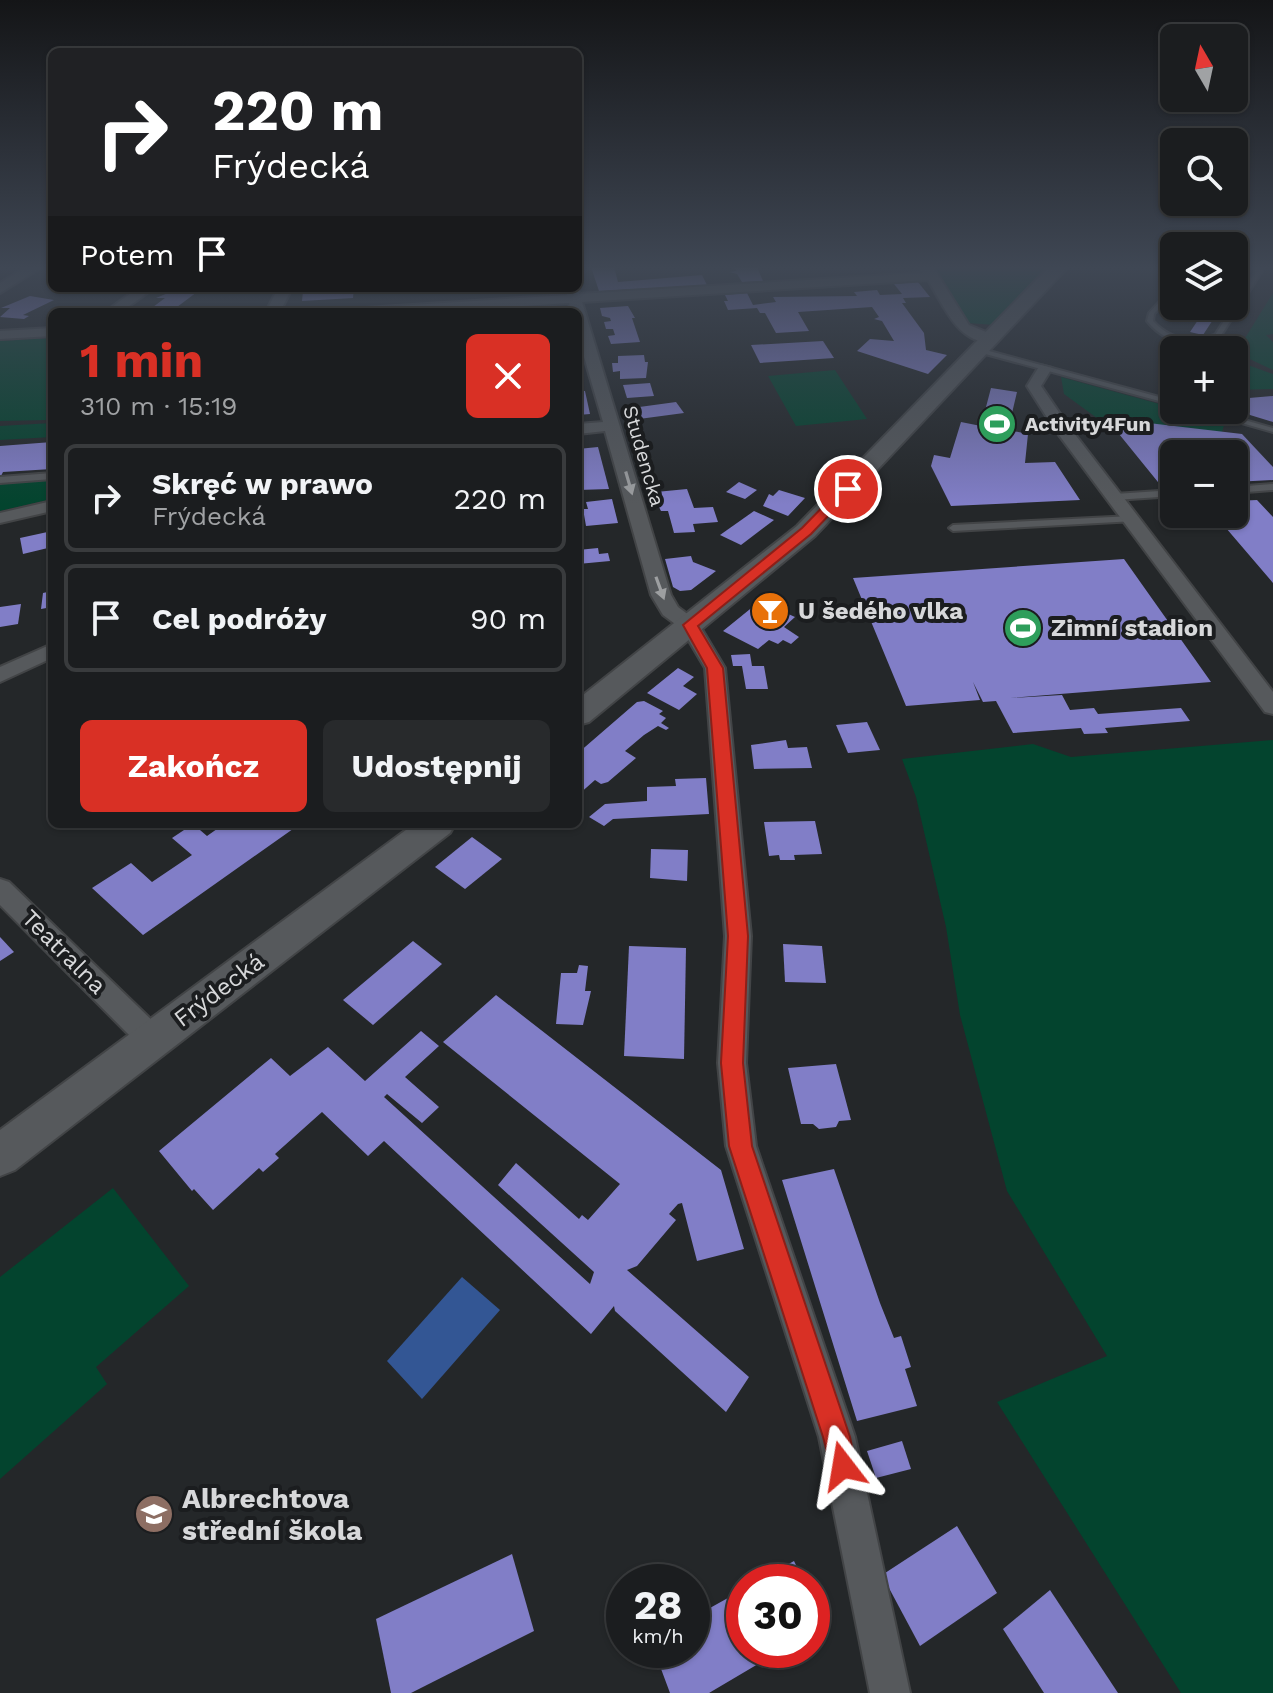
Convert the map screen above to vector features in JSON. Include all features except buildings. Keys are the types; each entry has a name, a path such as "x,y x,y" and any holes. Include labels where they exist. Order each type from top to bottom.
{"main road":[{"path":"582,712 806,531 985,346"},
{"name":"Frýdecká","path":"0,1156 140,1027 432,828"}],"street":[{"name":"Studencka","path":"589,346 661,595 670,611 690,625 715,668 738,936 732,1063 741,1146 837,1437 890,1693"},
{"path":"1045,368 1034,386 1273,707"},
{"path":"582,429 613,426"},
{"path":"0,518 48,507"},
{"path":"0,675 48,652"},
{"name":"Teatralna","path":"0,889 140,1027"}],"lane":[{"path":"989,346 1045,368 1160,399"},
{"path":"1248,423 1273,430"},
{"path":"0,480 48,476"},
{"path":"1248,489 1273,487"},
{"path":"1115,497 1160,494"},
{"path":"953,528 1132,519"}],"green space":[{"path":"0,346 48,346 47,420 0,421"},
{"path":"1248,346 1273,346 1273,370 1248,358"},
{"path":"1248,365 1273,374 1273,389 1248,390"},
{"path":"835,370 867,419 796,426 768,376"},
{"path":"1061,377 1160,404 1160,424 1224,424 1222,432 1097,418 1064,394"},
{"path":"48,423 48,437 0,440 0,426"},
{"path":"48,480 48,500 0,511 0,484"},
{"path":"1273,740 1273,1693 1181,1693 997,1402 1107,1356 1007,1191 960,1015 946,927 916,797 902,759 1033,744 1071,757"},
{"path":"113,1188 189,1286 96,1367 107,1384 0,1479 0,1277"}],"water":[{"path":"462,1277 500,1310 422,1399 387,1361"}],"place":[{"name":"Activity4Fun","path":"997,424"},
{"name":"U šedého vlka","path":"770,611"},
{"name":"Zimní stadion","path":"1023,628"},
{"name":"Albrechtova střední škola","path":"154,1514"}],"route":[{"path":"843,1466 837,1437 741,1146 732,1063 738,936 715,668 690,625 806,531 848,489"}]}
